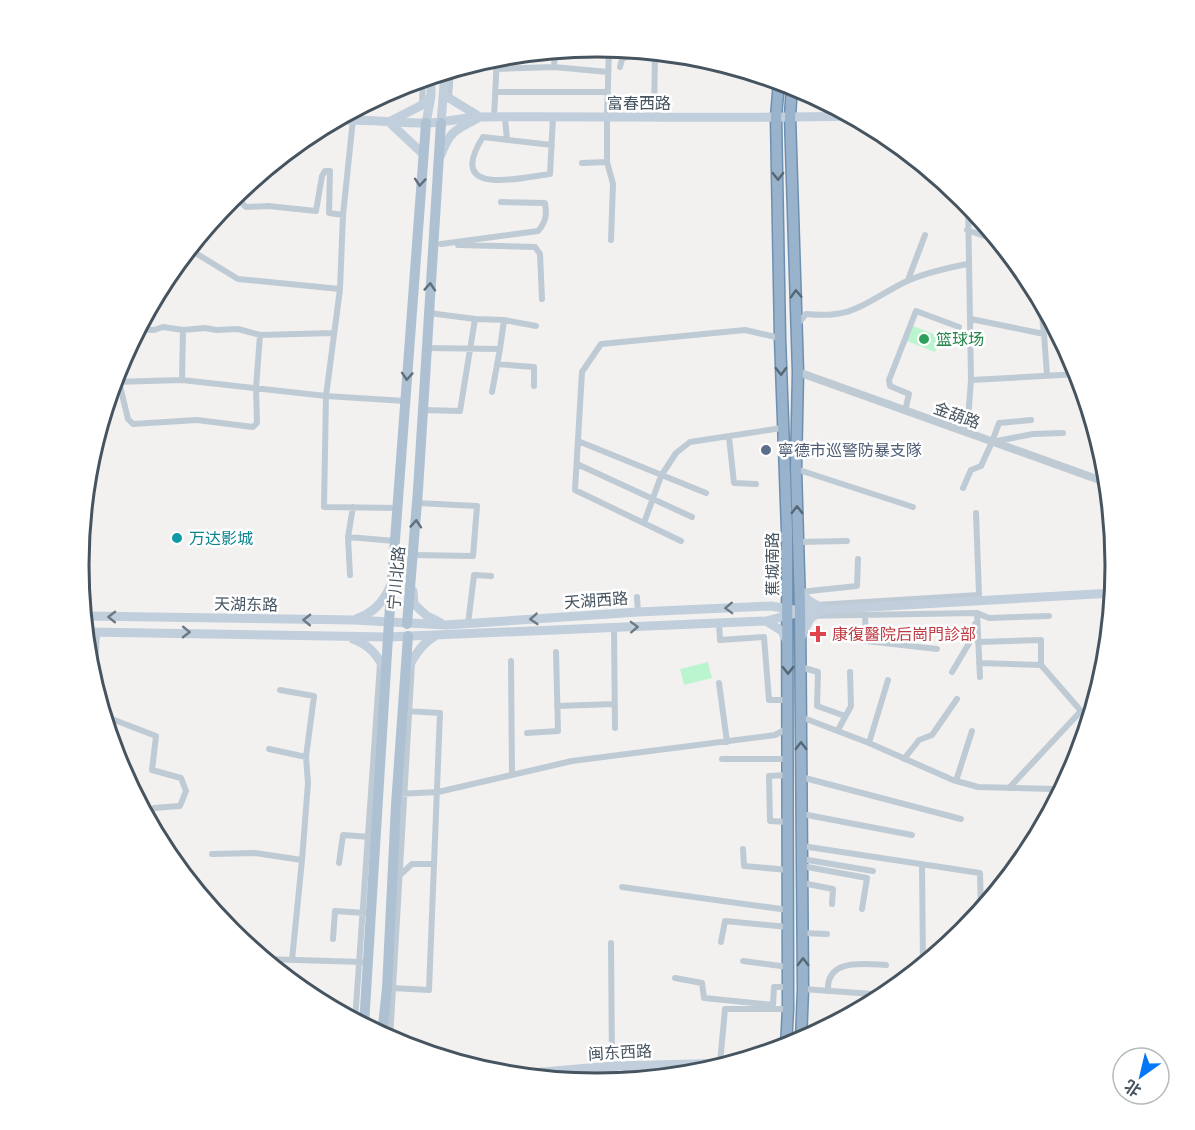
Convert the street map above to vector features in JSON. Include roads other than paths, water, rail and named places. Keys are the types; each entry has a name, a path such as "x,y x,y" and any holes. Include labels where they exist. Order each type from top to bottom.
{"highway":[{"name":"蕉城南路","path":"778,91 776,117 780,338 788,584 787,1036"},
{"name":"蕉城南路","path":"791,96 798,372 796,469 801,640 801,1030"}],"main road":[{"path":"441,123 446,98 445,80"},
{"path":"426,123 431,85"},
{"path":"422,153 389,122 422,105 430,96"},
{"path":"446,98 480,117"},
{"name":"富春西路","path":"354,120 441,123 480,117 835,116"},
{"path":"439,160 447,137 458,128 480,117"},
{"name":"宁川北路","path":"364,1016 364,962 372,837 385,693 422,153 426,123"},
{"name":"宁川北路","path":"384,1026 391,988 392,885 406,711 404,694 407,624 414,555 429,312 437,244 441,123"},
{"path":"393,570 412,578 414,604 427,616 452,628"},
{"path":"354,620 374,610 384,600 392,582"},
{"path":"771,606 779,603 784,597 788,584"},
{"path":"800,592 819,607"},
{"path":"787,613 819,607 1104,593"},
{"name":"天湖西路","path":"408,636 438,635 468,624 638,612 771,606 787,613"},
{"path":"801,640 810,619 819,607"},
{"name":"天湖西路","path":"407,624 452,628 614,627 766,621 787,613"},
{"name":"天湖东路","path":"93,616 354,620 407,624"},
{"path":"342,621 346,637 371,649 386,672"},
{"path":"766,621 782,631 788,642"},
{"name":"天湖东路","path":"97,632 408,636"},
{"path":"405,673 427,641 438,635"},
{"path":"385,693 404,694"},
{"name":"闽东西路","path":"563,1072 687,1065"},
{"name":"闽东西路","path":"590,1073 613,1069 654,1070"}],"street":[{"path":"609,57 607,162 613,184 611,240"},
{"path":"620,67 622,60 626,58"},
{"path":"554,67 555,59"},
{"path":"654,118 655,60"},
{"path":"494,118 496,69 554,67 608,72"},
{"path":"446,98 449,79"},
{"path":"422,105 423,88"},
{"path":"495,92 607,92"},
{"path":"552,145 483,137 474,152 473,167 476,175 481,178 498,181 550,174 552,145 553,117"},
{"path":"505,118 507,140"},
{"path":"343,126 340,289 326,396 324,507 398,508"},
{"path":"582,163 607,162"},
{"path":"241,203 246,207 316,211 322,176 325,171 330,171 329,213 343,215"},
{"path":"437,244 538,231 543,225 546,214 545,203 501,202"},
{"path":"967,217 971,380 967,433"},
{"path":"967,230 984,236"},
{"path":"908,280 925,235"},
{"path":"437,244 535,247 540,254 542,299"},
{"path":"196,253 238,279 340,289"},
{"path":"796,325 806,314 842,315 862,307 908,280 967,264"},
{"path":"905,411 909,394 890,386 889,380 916,311 959,327"},
{"path":"429,312 536,326"},
{"path":"423,410 460,411 475,319"},
{"path":"971,319 1044,334"},
{"path":"492,392 504,320"},
{"path":"1043,321 1047,375"},
{"path":"148,330 163,327 183,330 238,329 260,335 334,333"},
{"path":"182,380 183,330"},
{"path":"681,541 575,490 582,372 601,344 746,330 780,338"},
{"path":"120,393 128,419 133,424 196,420 253,427 257,423 256,388 260,335"},
{"path":"427,348 500,349"},
{"path":"497,364 534,368 534,386"},
{"name":"金葫路","path":"798,372 1098,479"},
{"path":"971,380 1068,374"},
{"path":"124,382 182,380 326,396 405,401"},
{"path":"963,488 970,470 981,466 999,423 1030,420"},
{"path":"644,523 651,498 661,476 676,453 690,442 782,428"},
{"path":"992,442 1033,434 1063,433"},
{"path":"729,437 734,483 756,484"},
{"path":"578,441 705,493"},
{"path":"577,464 693,517"},
{"path":"796,469 913,507"},
{"path":"414,555 473,556 477,506 417,502"},
{"path":"350,575 348,537 353,507"},
{"path":"819,607 979,595 976,513"},
{"path":"348,537 395,541"},
{"path":"798,542 847,541"},
{"path":"800,592 857,586 858,559"},
{"path":"468,624 474,575 491,576"},
{"path":"637,597 638,612"},
{"path":"800,611 814,615 977,615 989,618 1048,616"},
{"path":"865,615 866,641 937,649"},
{"path":"977,615 980,677"},
{"path":"952,672 971,640 977,615"},
{"path":"719,623 720,640 764,637 769,700 788,700"},
{"path":"614,627 615,728"},
{"path":"96,646 97,632"},
{"path":"978,642 1041,640 1041,665 1081,711 1009,788"},
{"path":"527,733 558,731 556,652"},
{"path":"339,863 343,835 372,837 380,660"},
{"path":"391,988 429,990 440,713 406,711 412,660"},
{"path":"511,661 512,775"},
{"path":"979,663 1041,665"},
{"path":"801,667 818,672 817,706 845,716"},
{"path":"838,730 850,706 850,672"},
{"path":"869,743 888,680"},
{"path":"720,683 726,742"},
{"path":"280,690 314,696 306,757 308,783 292,960"},
{"path":"904,759 919,740 932,735 957,699"},
{"path":"558,706 615,704"},
{"path":"801,717 838,730 956,781 978,787 1053,789"},
{"path":"114,720 156,736 152,770 181,778 186,791 180,807 153,809"},
{"path":"390,1028 400,875 400,794 437,792 572,762 775,735 788,728"},
{"path":"956,781 972,731"},
{"path":"269,749 306,757"},
{"path":"722,759 788,759"},
{"path":"788,775 769,776 770,820 788,822"},
{"path":"801,777 961,819"},
{"path":"802,814 912,835"},
{"path":"802,846 980,873 981,898"},
{"path":"743,849 744,866 788,870"},
{"path":"212,854 255,853 302,860"},
{"path":"802,862 873,870"},
{"path":"802,862 867,879 862,909"},
{"path":"392,885 412,864 434,864"},
{"path":"922,864 923,955"},
{"path":"802,882 833,889 832,904"},
{"path":"622,887 788,910"},
{"path":"333,939 335,911 367,913"},
{"path":"721,942 725,921 788,927"},
{"path":"802,933 827,934"},
{"path":"611,943 614,1073"},
{"path":"278,959 364,962 356,1012"},
{"path":"743,961 788,966"},
{"path":"828,991 828,982 833,973 847,964 885,965"},
{"path":"675,978 702,983 704,998 773,1005 774,987 788,987"},
{"path":"803,989 869,994"},
{"path":"720,1058 725,1009 788,1009"}],"place":[{"name":"篮球场","path":"924,339"},
{"name":"寧德市巡警防暴支隊","path":"766,450"},
{"name":"万达影城","path":"177,538"},
{"name":"康復醫院后崗門診部","path":"818,634"}]}
